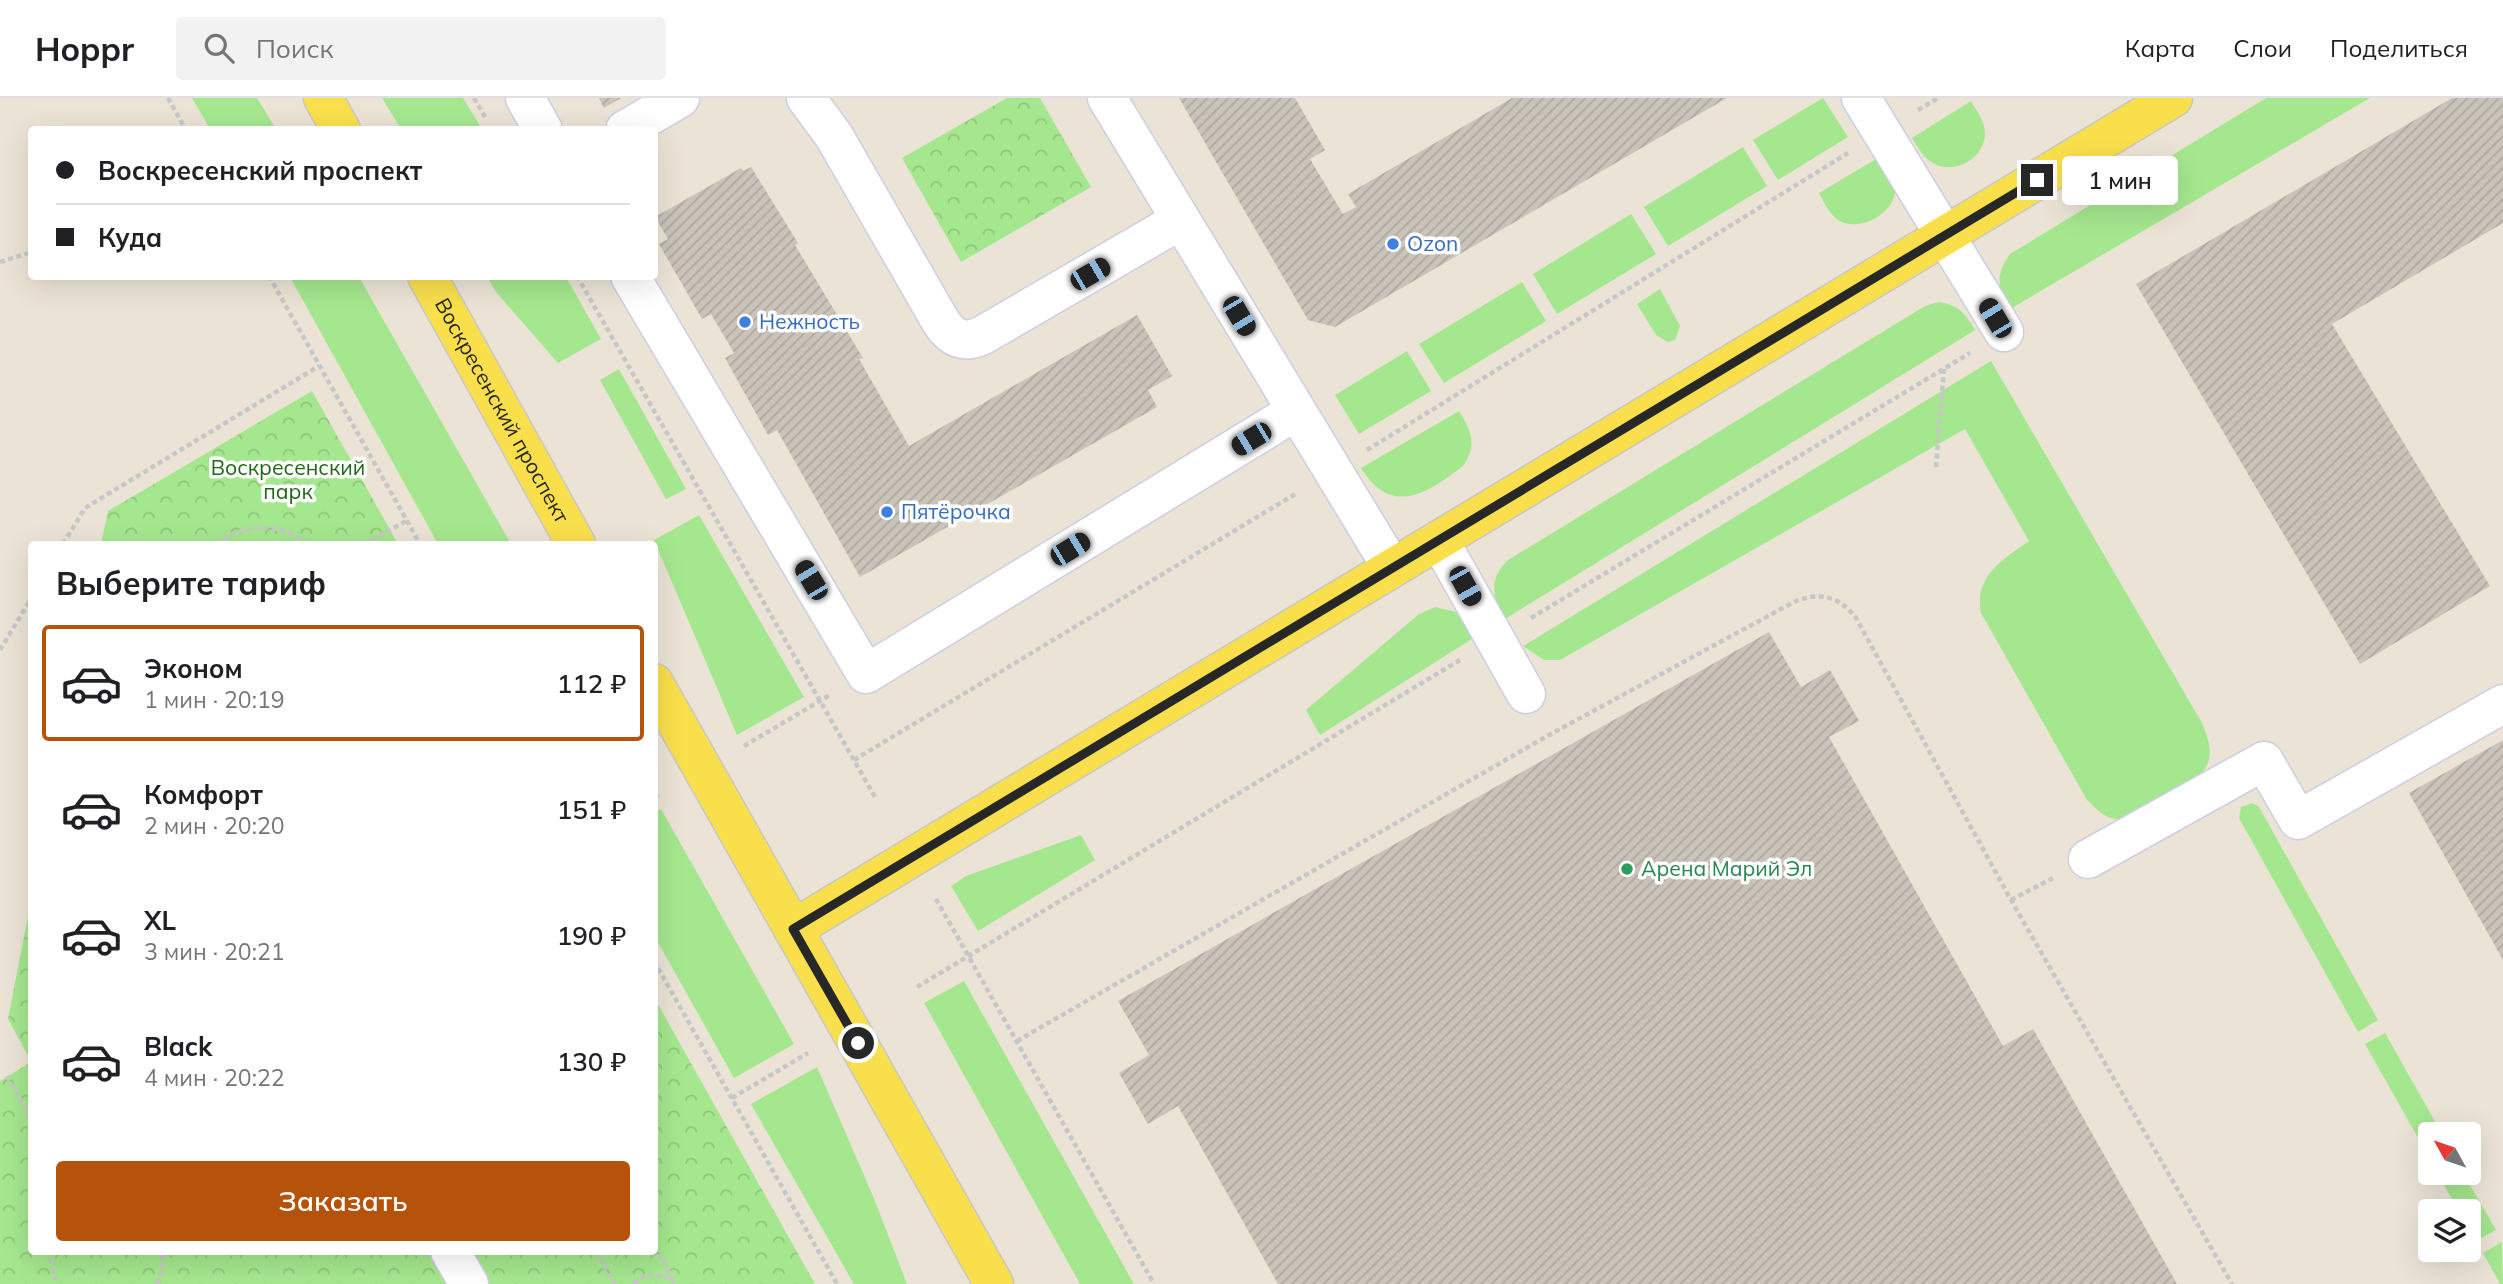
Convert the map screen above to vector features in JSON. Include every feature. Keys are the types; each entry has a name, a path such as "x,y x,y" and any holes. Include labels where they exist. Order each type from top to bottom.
{"main road":[{"path":"323,98 339,126"},
{"path":"793,929 2173,98"},
{"name":"Воскресенский проспект","path":"428,280 574,541"},
{"path":"658,690 994,1284"}],"lane":[{"path":"524,98 541,126"},
{"path":"632,126 680,98"},
{"path":"806,98 834,136 941,322 948,332 958,339 975,339 983,335 1181,220"},
{"path":"1107,98 1392,568"},
{"path":"1861,98 2004,332"},
{"path":"632,280 866,674 1296,411"},
{"path":"1439,540 1525,694"},
{"path":"2088,859 2264,761 2298,820 2503,704"},
{"path":"452,1255 469,1284"}],"path":[{"path":"168,98 184,126"},
{"path":"854,760 1333,471 1938,98"},
{"path":"0,262 28,253"},
{"path":"270,280 418,541"},
{"path":"579,280 875,797"},
{"path":"65,541 85,508 319,366"},
{"path":"1936,467 1944,368"},
{"path":"370,541 407,521"},
{"path":"220,541 249,528 275,528 305,541"},
{"path":"1017,1041 1561,729 1792,603 1815,595 1827,596 1849,608 1856,618 2018,912 2232,1284"},
{"path":"0,650 28,604"},
{"path":"744,746 866,674"},
{"path":"936,899 1154,1284"},
{"path":"918,987 969,956"},
{"path":"658,968 837,1284"},
{"path":"732,1098 808,1053"},
{"path":"7,1076 28,1114"},
{"path":"658,1254 674,1284"},
{"path":"52,1255 52,1268 57,1284"},
{"path":"157,1284 163,1266 162,1255"},
{"path":"598,1255 615,1284"},
{"path":"634,1284 645,1275 654,1274 662,1275 674,1284"}],"green space":[{"path":"192,98 257,98 274,126 208,126"},
{"path":"382,98 463,98 480,126 399,126"},
{"path":"1007,98 1040,98 1091,187 961,262 902,158"},
{"path":"1823,98 1848,137 1778,180 1753,140"},
{"path":"2266,98 2370,98 2010,309 2000,288 2000,275 2010,254"},
{"path":"1971,101 1984,126 1985,136 1977,154 1962,165 1952,167 1942,167 1929,161 1912,138"},
{"path":"1743,147 1767,186 1668,246 1644,207"},
{"path":"1881,156 1895,188 1888,208 1873,220 1864,223 1838,220 1829,211 1819,193"},
{"path":"1631,214 1656,254 1557,314 1533,274"},
{"path":"292,280 361,280 509,541 436,541"},
{"path":"489,280 568,280 601,339 558,363 496,292"},
{"path":"1522,282 1546,321 1444,383 1419,344"},
{"path":"1660,289 1680,326 1675,340 1668,342 1656,335 1637,304"},
{"path":"1938,302 1961,311 1975,330 1505,619 1497,604 1494,589 1497,574 1508,560 1925,306"},
{"path":"1407,351 1431,391 1359,434 1335,395"},
{"path":"1991,361 2202,723 2209,746 2207,764 2198,776 2177,791 2137,813 2119,819 2106,816 2087,800 1981,613 1982,589 1992,570 2029,541 1965,429 1560,660 1544,660 1523,646"},
{"path":"619,369 686,489 666,499 600,380"},
{"name":"Воскресенский парк","path":"312,391 396,541 102,541 108,511"},
{"path":"1459,411 1471,438 1468,458 1463,466 1436,485 1410,496 1397,496 1385,492 1373,483 1361,468"},
{"path":"699,515 804,697 737,735 658,549 658,541 654,540"},
{"path":"1435,607 1456,612 1475,637 1320,735 1306,710 1419,614"},
{"path":"2252,803 2259,807 2378,1020 2358,1032 2239,818 2241,807"},
{"path":"661,809 794,1044 734,1078 658,942 658,810"},
{"path":"1081,835 1095,860 978,931 951,886 966,876"},
{"path":"28,916 28,1056 8,1019"},
{"path":"964,981 1134,1284 1080,1284 924,1003"},
{"path":"658,1004 815,1284 0,1284 0,1081 28,1064 28,1255 658,1255"},
{"path":"2385,1033 2435,1122 2418,1122 2418,1135 2417,1136 2365,1044"},
{"path":"817,1067 873,1196 907,1284 854,1284 751,1104"},
{"path":"2444,1185 2470,1185 2478,1199 2452,1199"},
{"path":"2481,1204 2496,1230 2481,1238"},
{"path":"2502,1242 2503,1284 2500,1284 2483,1253"}],"building":[{"path":"599,98 621,98 604,108"},
{"path":"1179,98 1295,98 1325,150 1310,159 1343,214 1356,207 1348,194 1512,98 1727,98 1335,327 1308,320"},
{"path":"2452,98 2503,98 2503,223 2332,324 2490,586 2360,664 2136,284"},
{"path":"751,167 798,243 795,245 863,358 859,359 909,446 1137,315 1172,376 1148,390 1157,407 860,577 777,430 768,435 725,358 734,353 711,314 702,319 659,244 668,239 658,222 658,215 741,168 743,171"},
{"name":"Арена Марий Эл","path":"1769,632 1801,687 1830,670 1859,721 1829,737 2003,1046 2033,1029 2177,1284 1278,1284 1178,1106 1148,1124 1119,1073 1149,1055 1118,1001"},
{"path":"2503,740 2503,960 2409,793"}],"place":[{"name":"Ozon","path":"1393,244"},
{"name":"Нежность","path":"745,322"},
{"name":"Пятёрочка","path":"887,512"},
{"name":"Арена Марий Эл","path":"1627,869"}],"route":[{"path":"858,1043 793,929 2037,180"}]}
